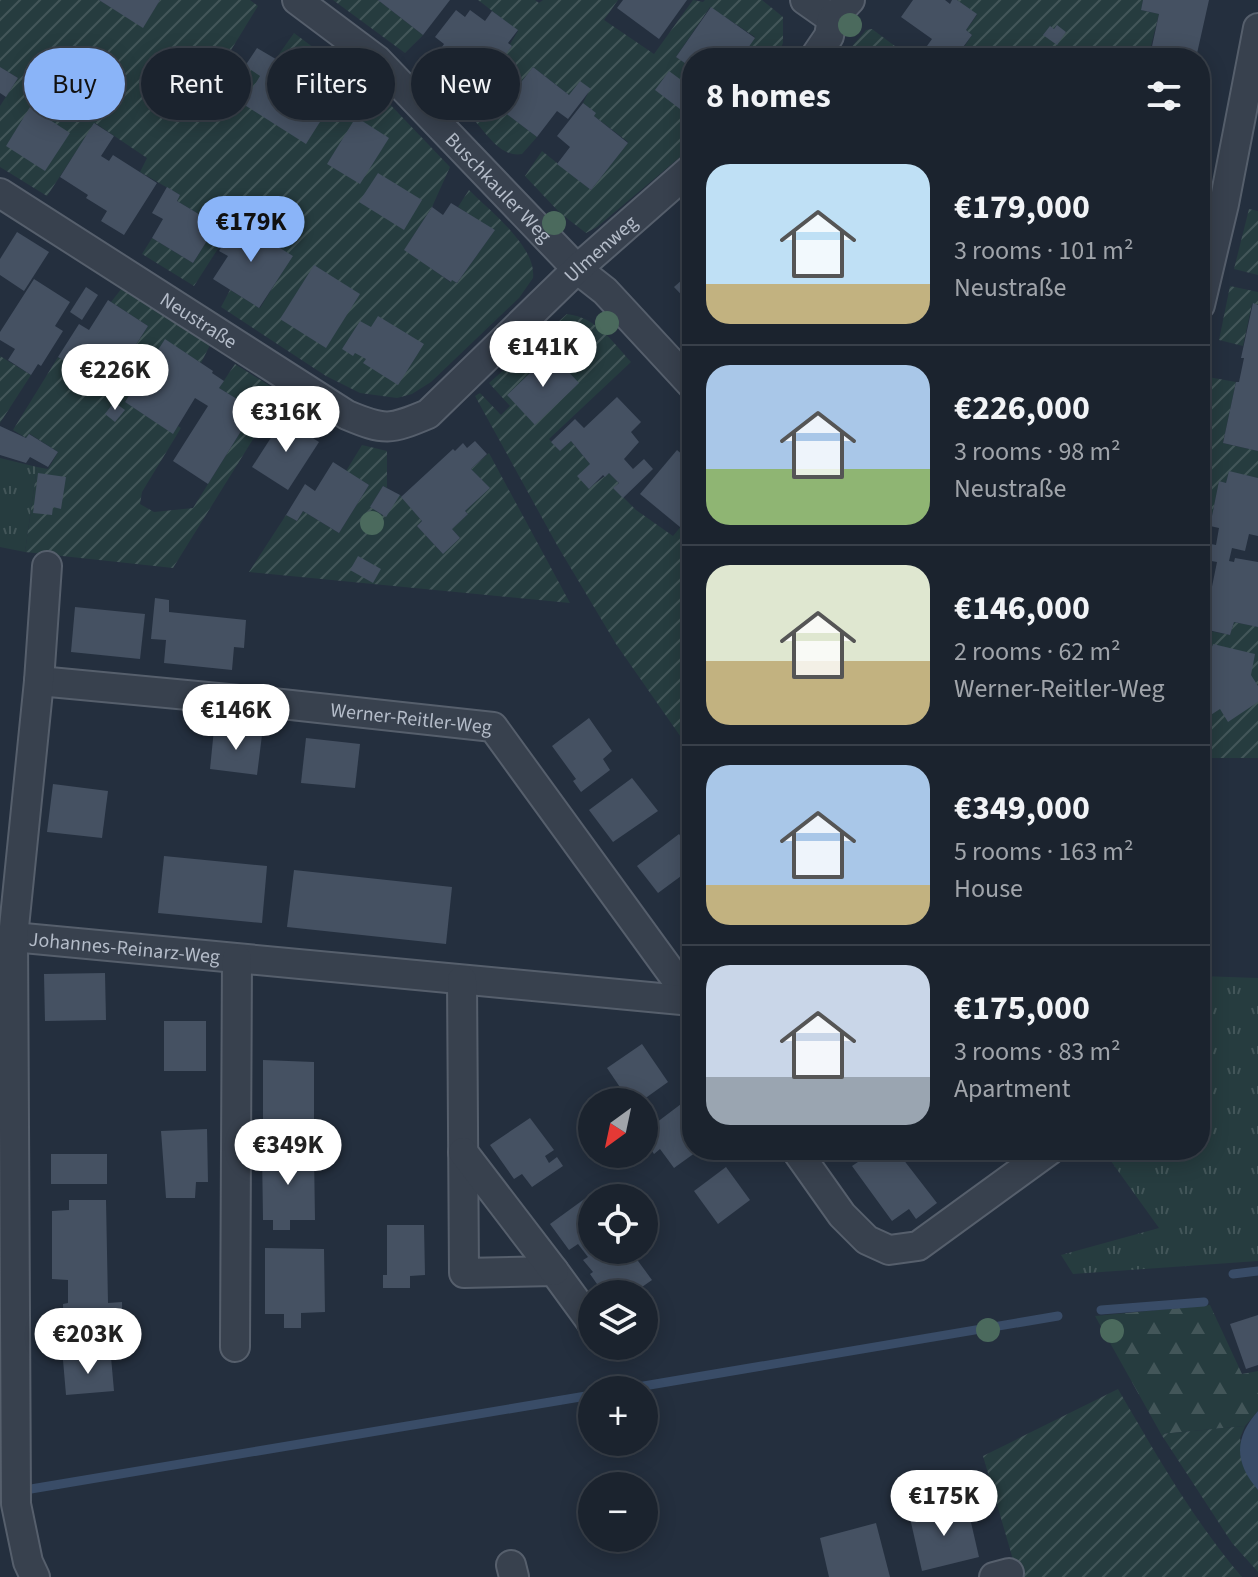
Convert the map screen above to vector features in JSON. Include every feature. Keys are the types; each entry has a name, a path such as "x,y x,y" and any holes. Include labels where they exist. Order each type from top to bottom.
{"street":[{"name":"Buschkauler Weg","path":"297,0 377,60 577,269 605,291 682,374"},
{"path":"805,0 841,9 821,48"},
{"path":"1210,263 1258,28"},
{"name":"Ulmenweg","path":"404,424 428,414 577,269 682,177"},
{"name":"Neustraße","path":"0,193 347,415 381,429 404,424"},
{"path":"35,1577 28,1562 16,1504 13,937 39,681 47,566"},
{"name":"Werner-Reitler-Weg","path":"39,681 493,727 682,987"},
{"name":"Johannes-Reinarz-Weg","path":"13,937 682,1000"},
{"name":"Johannes-Reinarz-Weg","path":"235,1347 237,959"},
{"path":"462,980 464,1273 554,1271"},
{"path":"463,1152 578,1304"},
{"path":"803,1160 842,1215 867,1240 889,1250 918,1246 1036,1160"}],"green space":[{"path":"0,0 99,0 143,27 160,0 250,0 258,6 232,48 141,48 141,120 251,120 251,68 267,73 267,120 395,120 395,110 450,167 432,207 405,249 450,282 457,283 494,231 458,207 469,190 520,242 528,254 533,278 519,298 431,382 412,394 397,398 360,393 326,376 221,307 230,290 260,308 292,256 246,227 248,223 239,216 194,286 142,254 152,238 193,263 217,225 177,201 180,195 140,172 147,158 95,123 47,196 0,167 0,106 18,78 0,67"},
{"path":"333,0 378,0 423,35 405,53"},
{"path":"478,0 535,0 539,3 543,0 618,0 604,20 654,54 693,0 762,0 783,17 781,48 748,48 755,37 710,7 676,57 682,61 682,155 586,233 560,213 525,176 542,151 591,190 628,142 594,116 595,113 583,103 590,89 569,95 533,67 520,86 520,48 508,48 518,31"},
{"path":"957,0 1143,0 1141,10 1159,14 1150,48 964,48 972,35 966,30 977,15"},
{"path":"872,29 898,48 851,48 866,30"},
{"path":"294,33 314,48 283,48"},
{"path":"474,120 515,120 537,137 522,154 507,152 494,143"},
{"path":"1249,209 1258,211 1258,275 1234,269"},
{"path":"1230,286 1258,292 1258,305 1252,304 1243,346 1219,340"},
{"path":"122,288 211,343 201,363 165,340 125,402 173,433 178,426 181,428 142,492 140,504 154,512 193,508 243,428 255,436 173,568 25,552 37,467 48,469 58,452 30,434 26,438 13,430 58,357 107,390 148,326 111,302"},
{"path":"567,314 595,325 631,362 549,439 560,451 571,441 590,464 589,488 609,473 619,483 614,488 636,510 673,536 682,525 682,739 616,644 475,396 480,393 501,415 510,406 489,383"},
{"path":"0,356 31,375 0,423"},
{"path":"235,364 270,386 255,410 219,388"},
{"path":"1210,377 1236,382 1223,443 1258,451 1258,478 1229,472 1226,483 1219,482 1210,526"},
{"path":"362,445 387,451 387,488 383,486 370,507 400,495 422,521 417,526 442,553 460,538 452,529 468,514 465,511 489,488 471,469 489,453 570,603 249,572 286,515 297,521 303,511 339,533 369,485 346,471"},
{"path":"0,458 37,467 25,552 0,547"},
{"path":"1234,622 1258,627 1258,758 1210,758 1210,631 1230,635"},
{"path":"1210,976 1258,978 1258,1261 1073,1274 1061,1255 1159,1228 1110,1160 1210,1160"},
{"path":"1210,1305 1242,1374 1258,1371 1258,1411 1245,1426 1161,1434 1095,1316"},
{"path":"1118,1389 1191,1510 1242,1577 1018,1577 983,1456"},
{"path":"1245,1426 1240,1438 1245,1470 1258,1490 1258,1572 1232,1543 1161,1434"}],"water":[{"path":"1258,1411 1258,1490 1244,1470 1240,1450 1244,1431"}],"building":[{"path":"99,0 160,0 143,28"},
{"path":"378,0 450,0 423,35"},
{"path":"623,0 687,0 659,39 617,8"},
{"path":"913,0 945,0 950,4 952,0 957,0 977,14 966,30 972,35 962,48 926,48 932,39 901,17"},
{"path":"1143,0 1209,0 1198,48 1152,48 1159,14 1141,10"},
{"path":"711,7 755,38 748,48 682,48"},
{"path":"456,10 465,17 470,10 485,21 492,11 518,30 508,43 510,48 443,48 444,44 435,37"},
{"path":"1057,25 1066,32 1057,45 1043,35 1050,26 1054,29"},
{"path":"257,48 267,54 267,119 251,109 251,91 260,76 251,70 251,57"},
{"path":"0,67 18,78 6,97 0,93"},
{"path":"533,67 569,95 580,81 591,89 568,119 557,111 537,137 515,120 520,120 520,84"},
{"path":"669,71 682,81 682,107 680,109 655,90"},
{"path":"583,103 596,113 594,116 628,143 591,190 557,164 570,147 557,136"},
{"path":"24,117 24,120 50,120 70,133 45,171 6,146"},
{"path":"268,120 321,120 306,144"},
{"path":"354,120 361,120 389,138 360,184 327,164"},
{"path":"94,123 114,136 101,156 109,161 113,155 157,183 124,235 101,221 107,211 60,177"},
{"path":"378,173 422,200 404,230 359,202"},
{"path":"167,187 180,195 177,201 217,225 193,263 152,238 163,219 152,213"},
{"path":"451,203 495,230 457,283 404,250 432,207 443,215"},
{"path":"240,218 248,223 246,227 293,256 259,308 213,279 228,256 219,251"},
{"path":"17,232 49,252 24,291 0,275 0,259"},
{"path":"314,265 360,294 326,348 280,319"},
{"path":"34,279 70,302 55,326 63,331 41,366 38,364 31,375 8,360 15,349 0,340 0,332"},
{"path":"682,280 682,295 674,287"},
{"path":"86,287 98,295 82,320 70,312"},
{"path":"108,300 148,326 106,391 58,357 79,324 89,330"},
{"path":"1253,303 1258,305 1258,451 1223,443 1236,382 1239,382"},
{"path":"378,316 424,344 398,385 363,363 366,359 342,349 360,321 371,327"},
{"path":"165,339 213,371 224,381 219,388 255,410 259,404 271,410 255,436 243,428 208,484 173,461 208,406 195,398 173,434 125,402"},
{"path":"551,353 579,383 535,425 507,395"},
{"path":"617,397 641,422 631,432 639,442 624,459 633,469 644,459 653,469 623,498 613,488 619,483 609,473 589,489 577,476 590,464 571,441 560,451 551,442 575,419 584,428"},
{"path":"114,402 125,410 115,422 105,414"},
{"path":"283,419 319,442 288,490 252,467"},
{"path":"0,426 26,438 29,434 58,452 48,467 30,457 26,463 0,455"},
{"path":"475,441 487,454 471,469 490,488 465,511 468,514 452,529 460,538 443,554 417,526 422,521 401,497 453,449 455,451 463,443 467,448"},
{"path":"677,450 682,454 680,527 640,494"},
{"path":"333,462 369,485 339,533 303,511 297,521 286,515 305,484 315,491"},
{"path":"1229,471 1258,478 1258,536 1249,534 1245,551 1232,548 1229,561 1234,562 1235,558 1258,562 1258,627 1234,622 1230,635 1210,630 1210,596 1217,562 1210,561 1210,544 1216,545 1219,528 1210,526 1219,481 1226,483"},
{"path":"38,473 66,477 61,509 53,507 52,515 33,513"},
{"path":"383,486 400,495 386,517 370,507"},
{"path":"358,556 381,569 373,583 350,570"},
{"path":"155,598 169,600 169,612 246,620 244,648 234,647 232,670 164,663 166,640 151,639"},
{"path":"75,607 145,614 140,659 71,652"},
{"path":"1213,644 1255,654 1251,675 1258,686 1258,702 1228,722 1220,709 1210,716 1210,655"},
{"path":"589,718 612,751 603,759 610,770 581,792 573,781 576,779 552,746"},
{"path":"214,729 262,735 257,775 210,769"},
{"path":"306,738 360,744 355,788 301,783"},
{"path":"632,778 658,811 613,842 589,810"},
{"path":"53,784 108,791 102,838 47,832"},
{"path":"679,834 682,838 682,875 658,893 637,866"},
{"path":"164,856 267,866 262,923 158,913"},
{"path":"294,870 452,887 446,944 287,927"},
{"path":"105,973 106,1020 45,1021 44,974"},
{"path":"164,1021 206,1021 206,1071 164,1071"},
{"path":"642,1044 668,1082 658,1089 621,1088 607,1068"},
{"path":"263,1060 314,1062 314,1127 291,1127 291,1137 276,1137 276,1128 263,1127"},
{"path":"682,1103 682,1160 685,1160 674,1168 660,1149 658,1151 658,1121"},
{"path":"530,1118 554,1150 545,1156 549,1163 557,1157 563,1166 532,1187 522,1174 514,1179 490,1145"},
{"path":"207,1129 208,1182 196,1182 195,1198 166,1198 161,1131"},
{"path":"291,1144 291,1153 314,1154 315,1220 290,1220 290,1230 273,1230 273,1220 263,1220 262,1152 275,1153 274,1145"},
{"path":"51,1154 107,1154 107,1184 51,1184"},
{"path":"856,1160 904,1160 937,1203 916,1219 909,1209 892,1221 852,1166"},
{"path":"726,1167 750,1200 718,1224 694,1191"},
{"path":"69,1200 106,1200 108,1303 122,1302 123,1338 64,1339 63,1304 68,1303 68,1280 52,1279 52,1211 69,1210"},
{"path":"578,1204 578,1244 569,1250 550,1224"},
{"path":"387,1225 424,1225 425,1275 410,1276 410,1288 383,1288 383,1275 387,1275"},
{"path":"265,1248 324,1249 325,1312 301,1313 301,1328 284,1328 284,1314 265,1314"},
{"path":"586,1264 640,1264 652,1280 594,1280 590,1274 593,1272"},
{"path":"1258,1315 1258,1365 1246,1369 1230,1324"},
{"path":"111,1357 114,1391 66,1395 63,1360"},
{"path":"967,1505 979,1557 922,1571 910,1518"},
{"path":"876,1523 890,1577 829,1577 820,1538"}],"waterway":[{"path":"1233,1274 1258,1271"},
{"path":"1101,1310 1204,1302"},
{"path":"658,1384 1058,1316"},
{"path":"19,1491 578,1397"}]}
